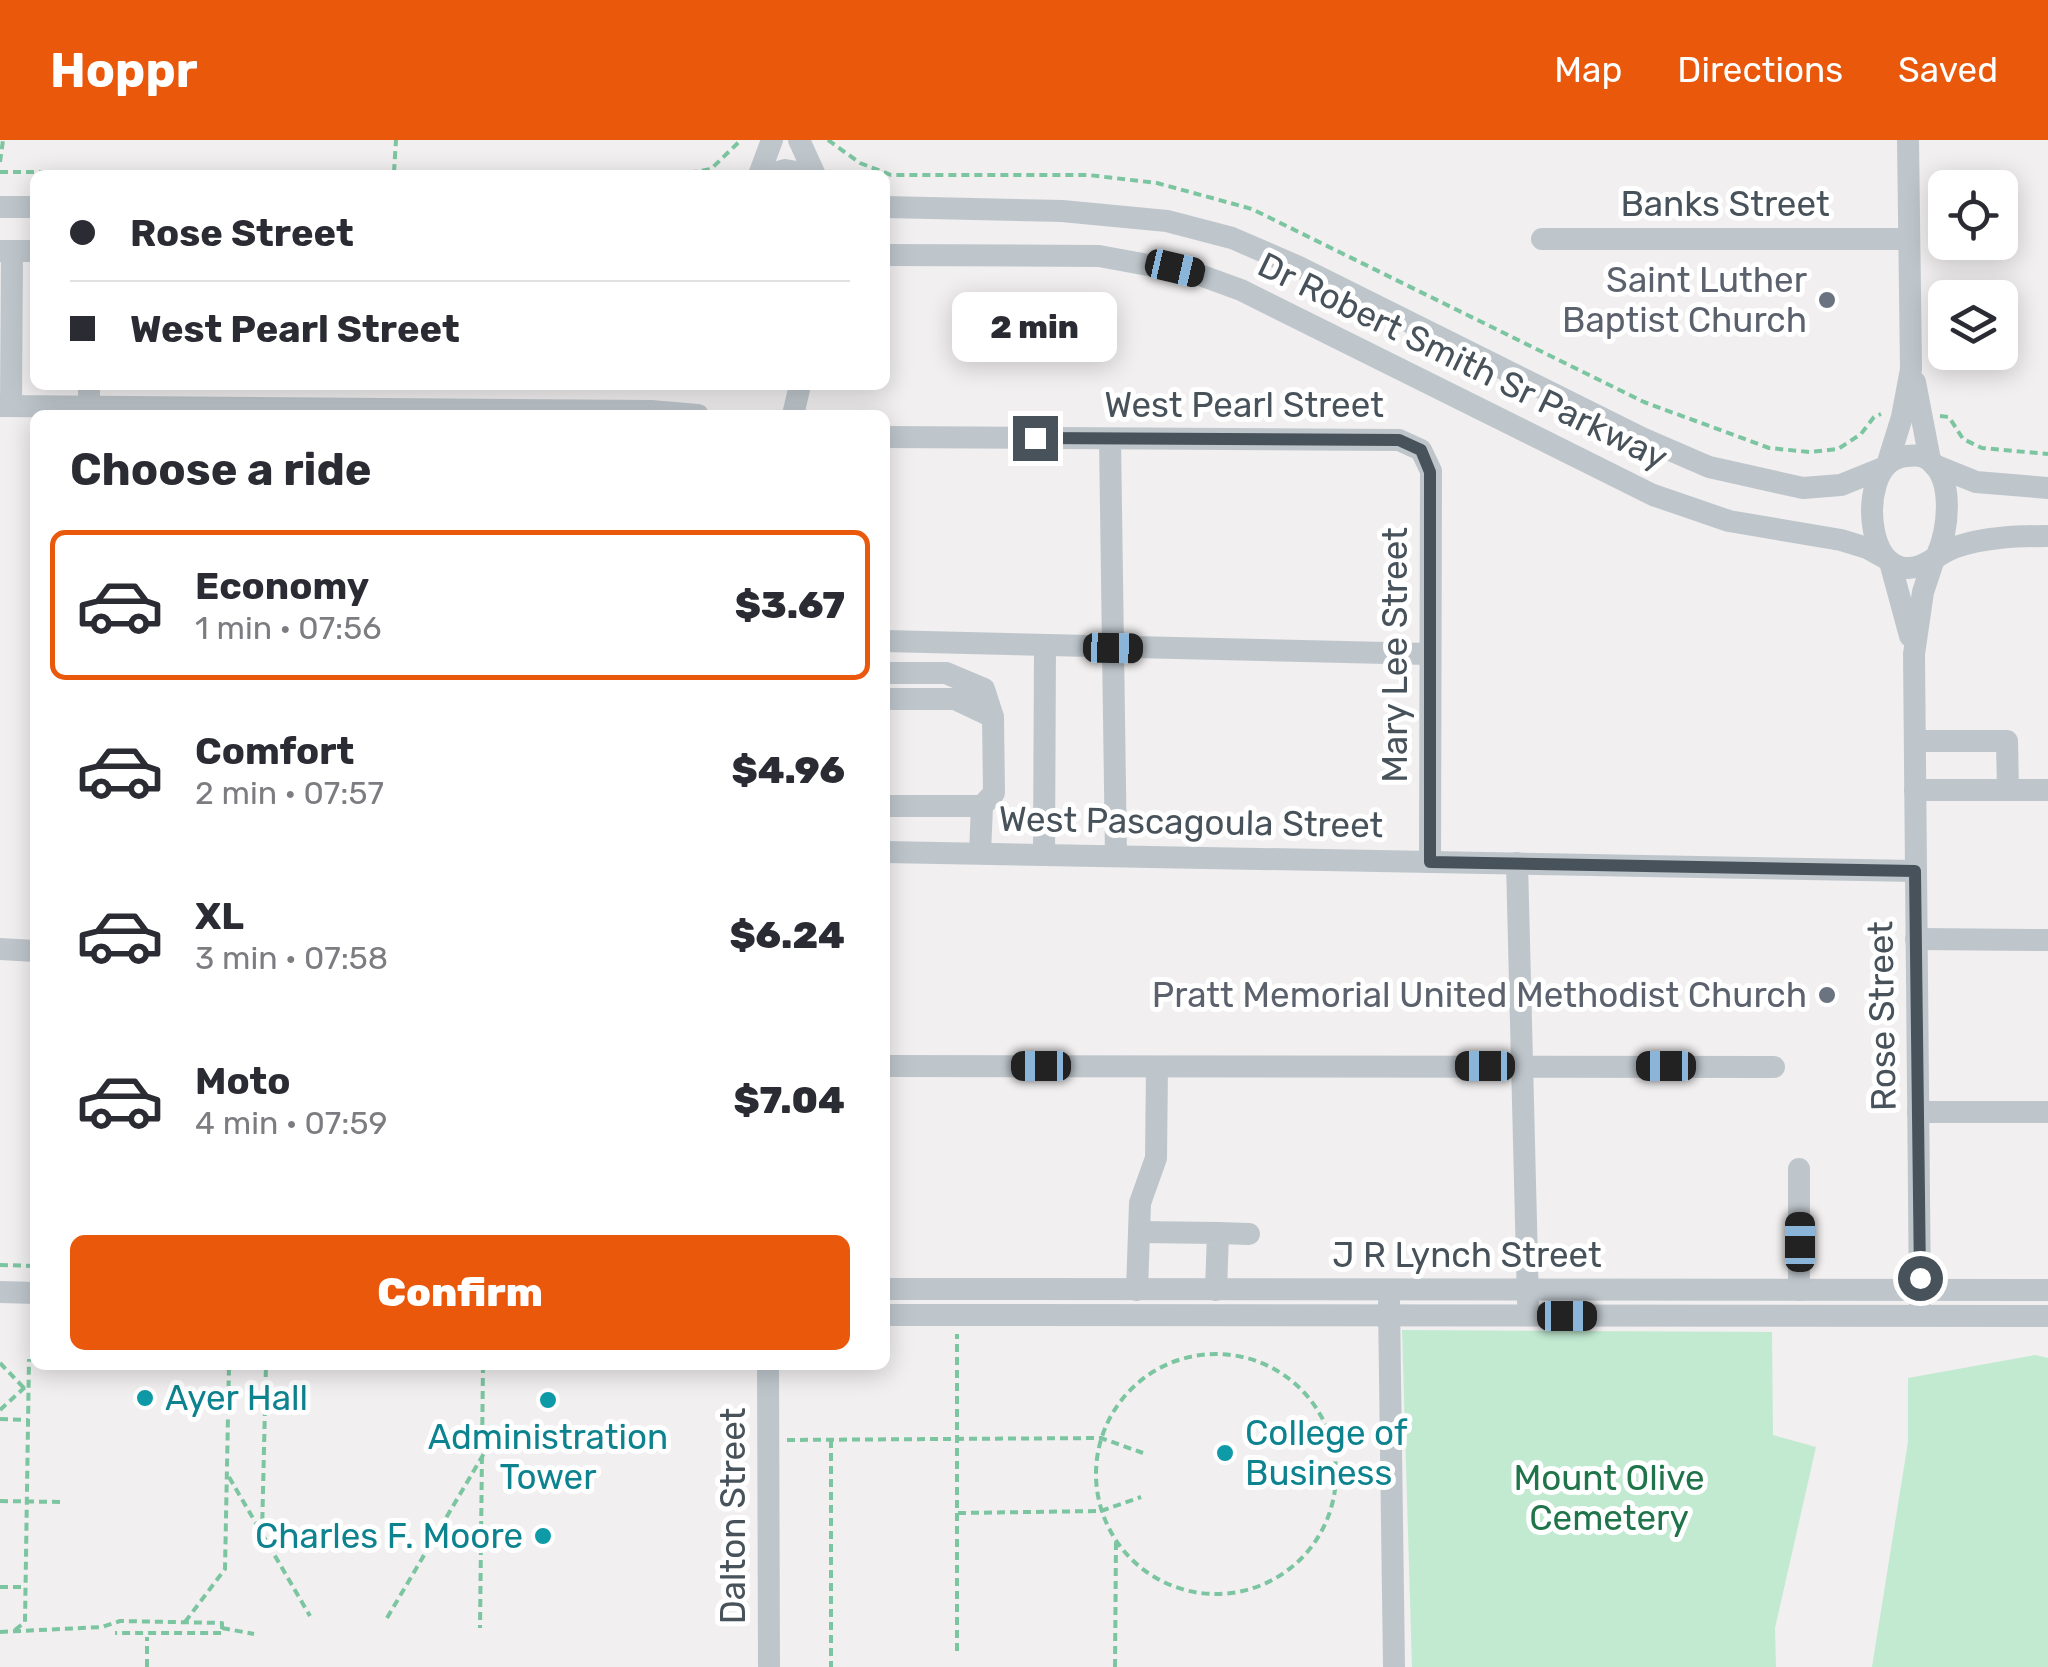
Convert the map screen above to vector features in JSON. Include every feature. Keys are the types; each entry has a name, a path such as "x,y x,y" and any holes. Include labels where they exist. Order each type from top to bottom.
{"street":[{"path":"761,170 772,140"},
{"path":"799,140 812,170"},
{"path":"1908,140 1912,369 1932,462 1946,494 1946,530 1936,557"},
{"name":"Dr Robert Smith Sr Parkway","path":"890,207 1118,214 1199,229 1232,238 1299,267 1624,430 1709,467 1802,488 1841,486 1885,465"},
{"path":"0,208 30,208"},
{"name":"Banks Street","path":"1542,239 1909,238"},
{"path":"16,251 5,406 89,402 405,410 404,390"},
{"name":"Dr Robert Smith Sr Parkway","path":"890,254 1100,256 1197,274 1241,290 1653,494 1728,521 1841,540 1888,560"},
{"path":"1912,369 1902,417 1872,510 1876,540 1888,560 1899,567 1917,567 1956,547 1997,538 2048,536"},
{"name":"West Pearl Street","path":"890,437 1399,440 1421,450"},
{"path":"1110,438 1116,856"},
{"name":"Mary Lee Street","path":"1421,450 1430,472 1430,862"},
{"path":"1885,465 1909,456 1976,482 2048,488"},
{"name":"Rose Street","path":"1920,1316 1914,654 1919,607 1936,557"},
{"name":"Rose Street","path":"1888,560 1914,654"},
{"path":"890,642 1429,654"},
{"path":"1044,855 1045,646"},
{"path":"890,673 946,673 984,690 993,717 994,792 982,806 980,854"},
{"path":"892,699 955,698 993,717"},
{"path":"1914,741 2007,741 2008,790"},
{"path":"1915,790 2048,790"},
{"path":"890,806 982,806"},
{"name":"West Pascagoula Street","path":"890,852 1915,871"},
{"path":"1517,864 1528,1316"},
{"path":"1916,939 2048,940"},
{"path":"0,949 30,951"},
{"path":"890,1066 1774,1066"},
{"path":"1137,1290 1140,1204 1156,1158 1157,1066"},
{"path":"1918,1112 2048,1112"},
{"path":"1800,1169 1800,1290"},
{"path":"1139,1232 1249,1234"},
{"path":"1216,1290 1218,1234"},
{"name":"J R Lynch Street","path":"890,1289 2048,1290"},
{"path":"1389,1290 1394,1667"},
{"path":"0,1292 30,1293"},
{"name":"J R Lynch Street","path":"890,1315 2048,1316"},
{"name":"Dalton Street","path":"768,1370 769,1667"}],"path":[{"path":"0,162 3,140"},
{"path":"394,170 396,140"},
{"path":"705,170 741,140"},
{"path":"0,172 30,172"},
{"path":"1936,416 1949,417 1962,438 1982,448 2048,454"},
{"path":"0,1265 30,1266"},
{"path":"957,1650 958,1330"},
{"path":"1230,1356 1265,1365 1296,1385 1319,1414 1333,1448 1336,1485 1318,1538 1295,1564 1260,1586 1222,1594 1184,1590 1149,1574 1116,1540 1101,1511 1096,1476 1101,1438 1108,1421 1129,1391 1158,1369 1193,1357 1230,1356"},
{"path":"12,1632 25,1622 30,1359"},
{"path":"0,1362 27,1388"},
{"path":"186,1622 225,1569 230,1370"},
{"path":"262,1533 266,1370"},
{"path":"480,1628 483,1370"},
{"path":"0,1410 27,1388"},
{"path":"0,1420 28,1420"},
{"path":"768,1440 1101,1438 1143,1453"},
{"path":"831,1440 831,1667"},
{"path":"388,1618 489,1445"},
{"path":"227,1474 310,1616"},
{"path":"958,1513 1101,1511 1141,1497"},
{"path":"0,1502 62,1502"},
{"path":"1116,1540 1116,1667"},
{"path":"0,1587 25,1587"},
{"path":"0,1632 102,1627 120,1622 222,1623 222,1633 116,1633"},
{"path":"222,1628 254,1634"},
{"path":"147,1667 148,1635"}],"green space":[{"name":"Mount Olive Cemetery","path":"1402,1330 1772,1332 1773,1435 1816,1447 1775,1628 1776,1667 1412,1667"},
{"path":"2035,1355 2048,1358 2048,1667 1872,1667 1908,1442 1908,1378"}],"place":[{"name":"Saint Luther Baptist Church","path":"1827,300"},
{"name":"Pratt Memorial United Methodist Church","path":"1827,995"},
{"name":"Ayer Hall","path":"145,1398"},
{"name":"Administration Tower","path":"548,1400"},
{"name":"College of Business","path":"1225,1453"},
{"name":"Charles F. Moore","path":"543,1536"}],"route":[{"path":"1035,438 1399,440 1421,450 1430,472 1430,862 1915,871 1920,1278"}]}
